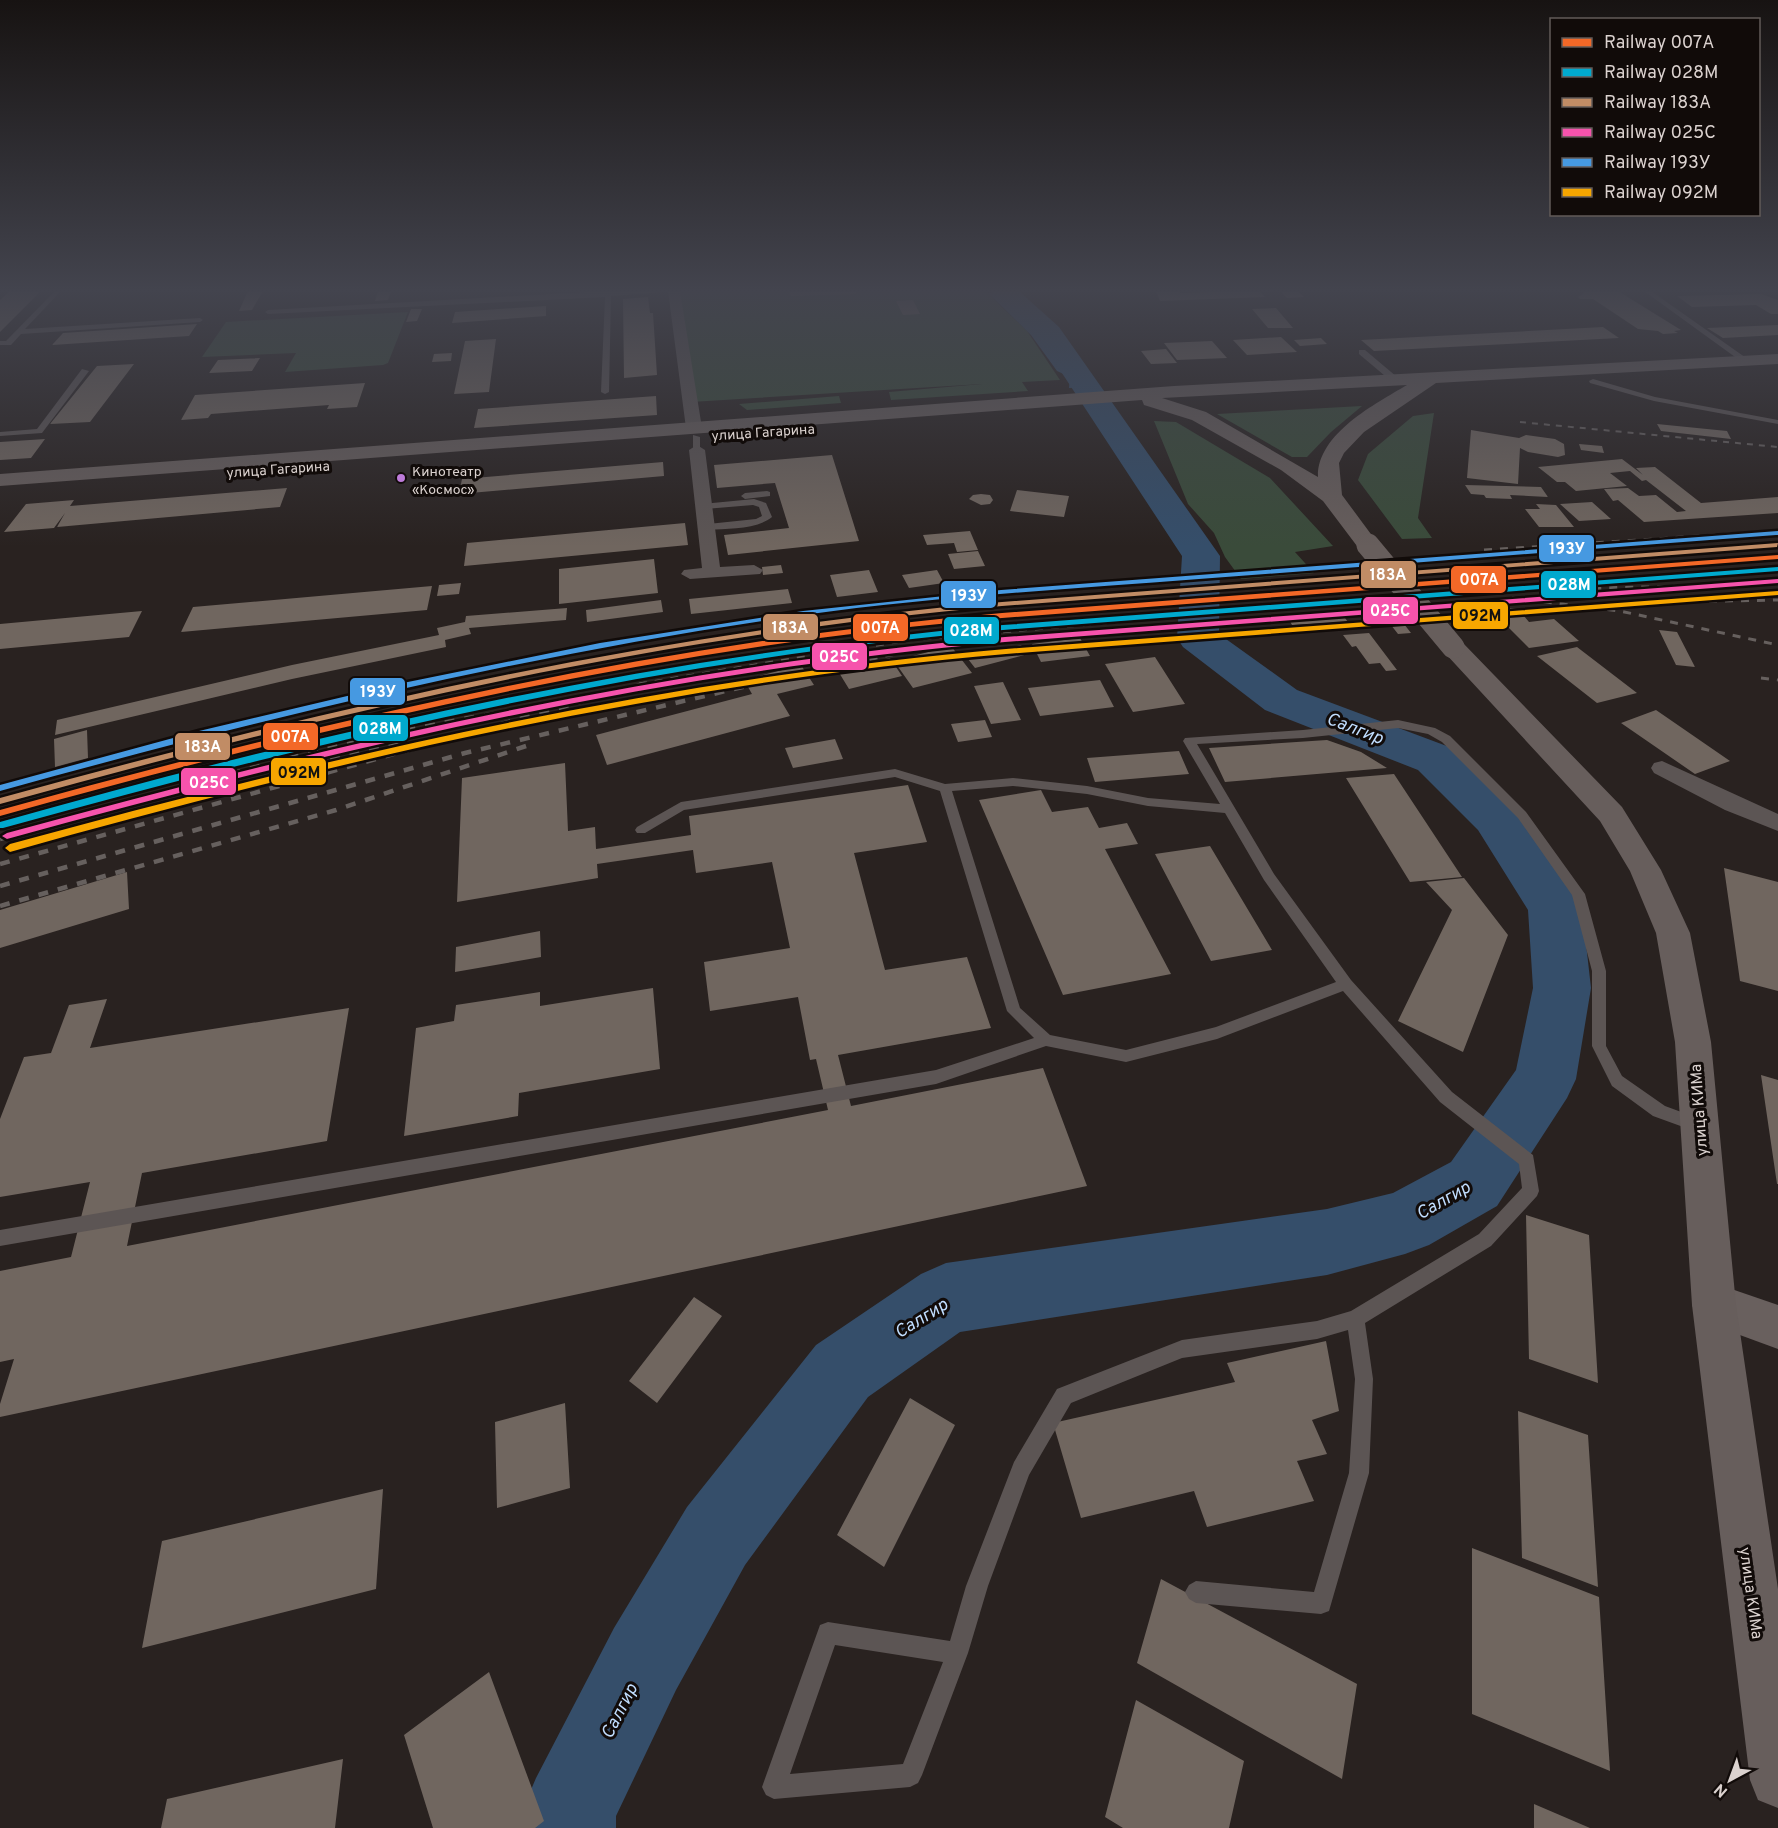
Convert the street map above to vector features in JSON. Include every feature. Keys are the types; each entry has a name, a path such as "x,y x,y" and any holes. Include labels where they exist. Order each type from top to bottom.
{"main road":[{"path":"1332,496 1328,480 1329,463 1334,452 1384,407 1400,386 1435,377 1448,376"},
{"name":"улица Гагарина","path":"0,480 1129,401 1400,386 1689,376"},
{"name":"улица Гагарина","path":"1129,401 1167,405 1400,386"},
{"path":"1167,405 1199,416 1253,445 1332,496"},
{"name":"улица Гагарина","path":"0,490 695,433"},
{"name":"улица КИМа","path":"1332,496 1368,545 1453,647 1611,814 1645,870 1673,933 1693,1042 1714,1305 1778,1780"}],"street":[{"path":"687,376 708,527 712,573"},
{"path":"690,574 754,570"},
{"path":"1662,768 1733,804 1778,822"},
{"path":"1714,1305 1778,1327"}],"lane":[{"path":"0,434 39,430 81,376"},
{"path":"605,376 605,392"},
{"path":"1389,376 1400,386"},
{"path":"1593,381 1654,399 1778,422"},
{"path":"704,503 767,494"},
{"path":"704,503 754,502 763,505 767,518 758,522 708,527"},
{"path":"957,1653 828,1633 774,1786 910,1775 957,1653 977,1586 1021,1468 1064,1396 1182,1348 1317,1330 1355,1319 1485,1240 1531,1191 1527,1160 1446,1097 1346,984 1269,877 1190,741 1303,734 1398,724 1431,731 1446,739 1522,815 1578,894 1599,971 1599,1046 1617,1081 1659,1111 1699,1126"},
{"path":"641,830 681,806 895,774 945,788 1013,782 1087,790 1148,801 1229,809"},
{"path":"945,788 1014,1011 1046,1040"},
{"path":"0,1238 936,1077 1046,1040 1126,1056 1217,1033 1346,984"},
{"path":"1196,1592 1321,1603 1359,1473 1364,1379 1355,1319"}],"green space":[{"path":"688,376 1058,376 1060,380 1022,382 1028,391 891,400 889,392 982,384 691,402"},
{"path":"839,396 841,403 747,410 739,404"},
{"path":"1362,406 1331,432 1307,457 1292,457 1217,414"},
{"path":"1434,413 1418,518 1432,538 1402,539 1358,480 1368,454 1413,416"},
{"path":"1154,421 1176,422 1270,478 1333,546 1295,552 1314,573 1241,579 1225,557 1214,533 1188,504"}],"water":[{"path":"1091,376 1097,386 1069,388 1070,377"}],"building":[{"path":"89,376 125,376 90,422 50,424"},
{"path":"458,376 491,376 489,392 454,394"},
{"path":"365,383 357,407 327,409 329,405 211,414 208,418 181,420 195,395"},
{"path":"656,396 657,415 474,428 478,409"},
{"path":"1657,424 1727,431 1731,439 1661,431"},
{"path":"1471,430 1519,438 1526,435 1555,439 1564,444 1565,455 1558,457 1528,452 1520,448 1518,484 1467,478"},
{"path":"45,439 31,458 0,460 0,442"},
{"path":"1579,444 1602,446 1604,453 1581,450"},
{"path":"832,455 859,541 728,555 724,535 789,528 775,483 717,488 714,465"},
{"path":"1622,459 1643,475 1636,468 1655,467 1701,503 1778,497 1778,513 1644,522 1618,500 1613,501 1604,489 1628,488 1639,496 1656,495 1677,512 1686,511 1646,480 1642,481 1630,471 1610,473 1627,486 1576,491 1565,482 1557,482 1538,467"},
{"path":"663,462 664,476 459,494 462,479"},
{"path":"1465,485 1541,487 1548,497 1510,495 1512,499 1486,498 1484,495 1471,494"},
{"path":"287,488 280,507 57,527 65,513 54,528 4,532 26,504 74,500 70,506"},
{"path":"1017,490 1069,496 1064,517 1010,511"},
{"path":"973,495 990,495 993,500 990,504 981,505 969,499"},
{"path":"1592,502 1611,519 1579,521 1560,504"},
{"path":"1536,504 1556,505 1574,527 1539,527 1525,509 1540,509"},
{"path":"685,523 688,545 464,566 467,543"},
{"path":"970,531 978,550 957,552 954,543 927,545 923,535"},
{"path":"978,551 985,566 954,569 948,554"},
{"path":"654,559 658,593 559,604 559,569"},
{"path":"781,565 783,573 763,575 762,567"},
{"path":"869,570 878,592 837,597 830,575"},
{"path":"937,570 944,583 909,588 902,575"},
{"path":"461,583 459,594 437,596 439,585"},
{"path":"432,586 427,610 181,632 193,607"},
{"path":"788,589 792,603 691,614 689,599"},
{"path":"661,600 663,612 587,622 586,610"},
{"path":"567,608 566,620 469,628 471,634 445,640 446,647 292,679 55,735 57,720 292,665 439,635 437,628 465,622 466,616"},
{"path":"1485,608 1518,609 1529,622 1554,619 1579,641 1529,648 1508,627 1502,627"},
{"path":"142,611 129,637 0,649 0,624"},
{"path":"1342,614 1348,622 1292,625 1287,616"},
{"path":"1382,614 1387,621 1372,622 1368,615"},
{"path":"1397,615 1411,633 1398,634 1384,616"},
{"path":"1659,630 1677,632 1695,667 1676,665"},
{"path":"1369,633 1397,670 1386,671 1380,663 1369,664 1356,646 1352,647 1343,635"},
{"path":"1080,638 1090,656 1041,662 1032,644"},
{"path":"1021,645 1028,654 975,668 968,659"},
{"path":"951,646 972,673 913,688 894,661"},
{"path":"1577,647 1637,693 1597,703 1537,656"},
{"path":"1155,657 1185,704 1133,712 1105,664"},
{"path":"890,658 902,676 849,689 838,671"},
{"path":"801,665 814,685 777,694 790,716 607,765 596,735 752,694 744,680"},
{"path":"1100,680 1114,707 1040,716 1028,688"},
{"path":"1003,682 1021,720 991,724 974,686"},
{"path":"1656,710 1730,761 1695,774 1621,723"},
{"path":"985,720 992,737 958,742 951,724"},
{"path":"87,730 88,758 55,767 54,739"},
{"path":"835,739 843,759 793,768 785,748"},
{"path":"1327,740 1361,752 1387,768 1225,782 1209,748"},
{"path":"1179,751 1189,774 1095,782 1087,758"},
{"path":"565,763 568,831 595,827 596,849 691,835 689,816 908,785 927,842 854,853 885,970 967,957 991,1028 838,1055 851,1106 1043,1068 1087,1186 0,1417 0,1404 14,1359 0,1362 0,1271 71,1257 90,1182 0,1197 0,1119 24,1057 51,1053 69,1005 107,999 90,1048 349,1008 327,1141 142,1173 127,1246 828,1110 816,1059 810,1060 798,997 710,1011 704,962 790,948 772,862 696,873 693,850 597,864 598,878 457,902 462,778"},
{"path":"1394,774 1462,877 1410,882 1346,778"},
{"path":"1041,790 1052,812 1088,807 1099,828 1127,823 1138,844 1105,849 1171,974 1063,995 979,800"},
{"path":"1210,846 1272,950 1211,961 1155,854"},
{"path":"1724,868 1778,882 1778,991 1740,981"},
{"path":"127,872 129,909 0,948 0,910"},
{"path":"1464,878 1508,935 1463,1052 1398,1021 1452,910 1426,882"},
{"path":"540,931 541,957 455,972 456,947"},
{"path":"653,988 660,1069 519,1093 518,1116 404,1136 416,1028 454,1021 456,1005 540,992 540,1006"},
{"path":"1761,1075 1778,1080 1778,1184 1777,1184"},
{"path":"1526,1215 1589,1235 1598,1383 1529,1359"},
{"path":"694,1297 722,1316 657,1403 629,1381"},
{"path":"1326,1341 1339,1411 1312,1420 1327,1454 1297,1461 1314,1501 1207,1527 1194,1491 1081,1518 1053,1423 1235,1382 1227,1363"},
{"path":"910,1398 955,1425 884,1567 837,1535"},
{"path":"565,1403 570,1488 497,1508 495,1422"},
{"path":"1518,1411 1588,1435 1598,1587 1522,1558"},
{"path":"383,1489 376,1589 142,1648 162,1541"},
{"path":"1472,1548 1599,1597 1610,1771 1472,1714"},
{"path":"1161,1579 1357,1684 1342,1779 1137,1663"},
{"path":"489,1672 544,1821 535,1828 433,1828 404,1735"},
{"path":"1136,1700 1244,1761 1229,1828 1123,1828 1105,1817"},
{"path":"343,1759 335,1828 161,1828 167,1799"},
{"path":"1534,1804 1590,1828 1534,1828"}],"waterway":[{"name":"Салгир","path":"568,1828 569,1811 645,1659 716,1536 842,1371 946,1299 1327,1242 1405,1222 1474,1184 1545,1079 1562,988 1555,908 1496,818 1435,759 1281,700 1198,638 1201,556 1079,376"}],"railway":[{"path":"1520,422 1778,447"},
{"path":"1484,550 1778,531"},
{"path":"1599,581 1638,578"},
{"path":"639,684 908,640 1470,591 1731,585 1778,581"},
{"path":"1512,598 1620,611 1778,645"},
{"path":"1613,603 1778,600"},
{"path":"807,673 937,645"},
{"path":"1761,678 1778,680"},
{"path":"0,864 648,683"},
{"path":"0,886 465,753 747,686"},
{"path":"0,839 322,750 452,721 518,710"},
{"path":"311,765 406,739"},
{"path":"0,906 336,810 532,744"}],"rail line":[{"name":"193У","path":"0,788 199,734 398,687 600,646 803,613 1001,592 1776,533"},
{"name":"183А","path":"0,801 199,747 399,699 600,658 804,625 1002,604 1777,545"},
{"name":"007А","path":"0,813 199,759 399,712 601,670 804,637 1002,616 1778,557"},
{"name":"028М","path":"3,825 202,771 402,723 603,682 806,649 1003,628 1778,569"},
{"name":"025С","path":"7,836 205,783 404,735 605,694 807,661 1005,640 1778,581"},
{"name":"092М","path":"10,848 208,794 507,725 708,688 809,673 1006,652 1778,593"}],"place":[{"name":"Кинотеатр «Космос»","path":"401,478"}]}
